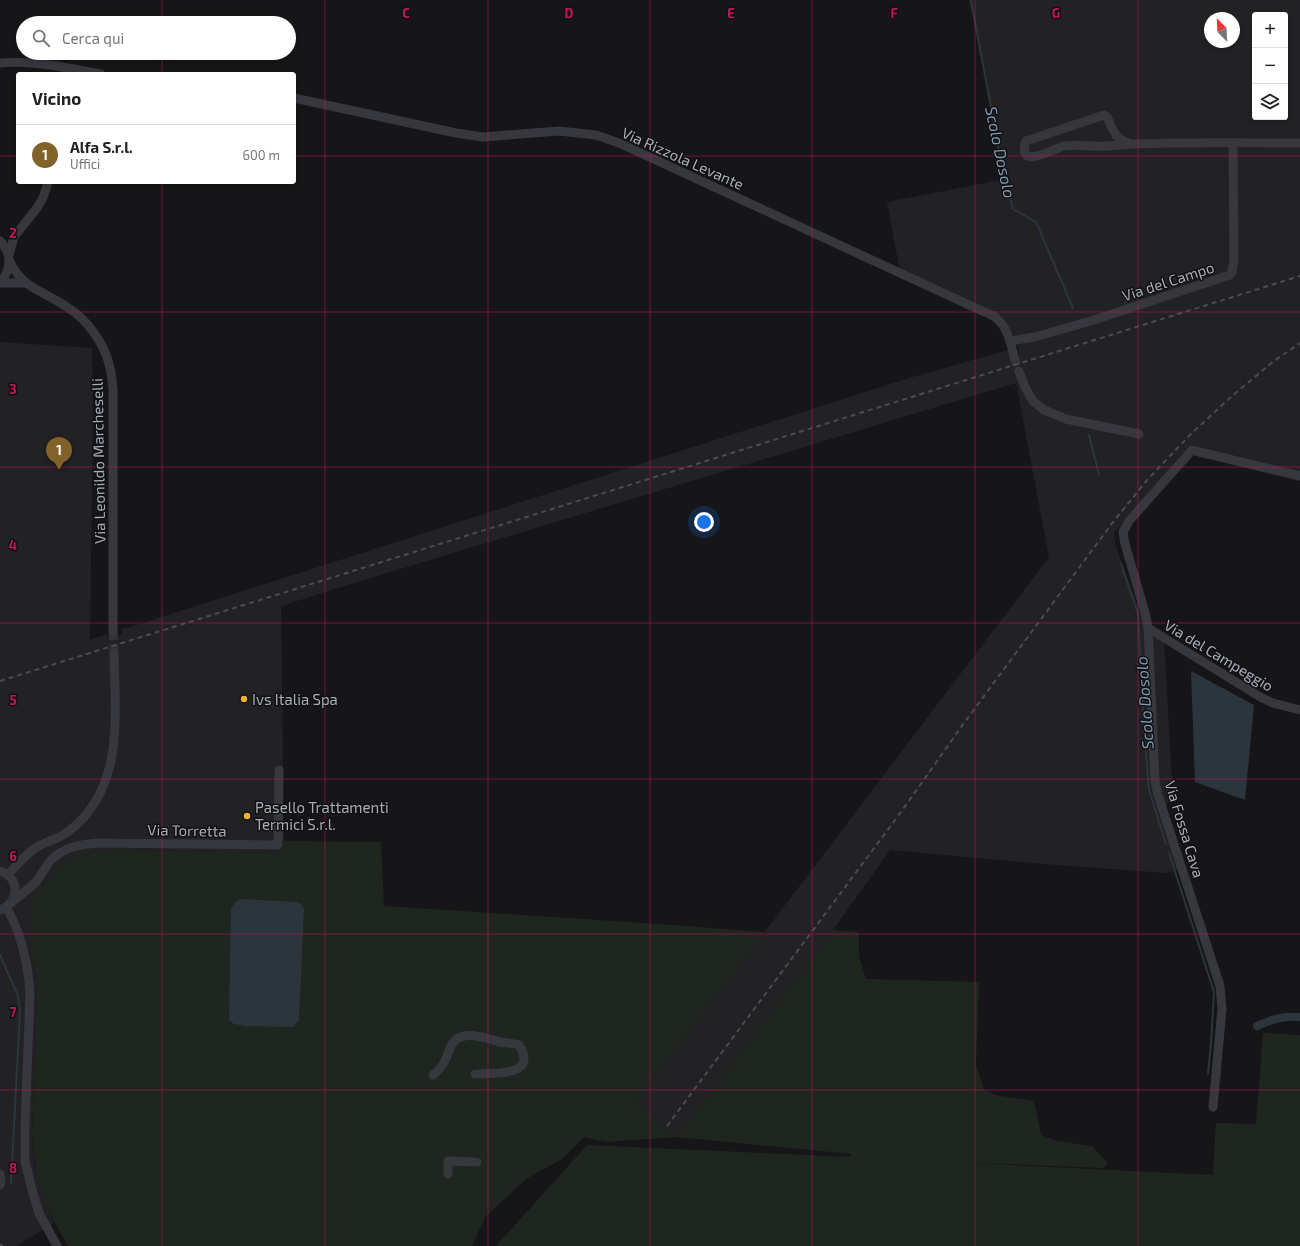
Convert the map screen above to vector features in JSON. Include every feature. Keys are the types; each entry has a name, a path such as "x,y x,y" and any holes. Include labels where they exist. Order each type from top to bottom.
{"street":[{"path":"0,63 19,62 49,70 75,72"},
{"name":"Via Rizzola Levante","path":"296,98 456,133 484,137 559,131 596,135 619,144 980,310 995,318 1003,326 1010,341 1014,357"},
{"path":"1131,144 1121,140 1114,133 1107,117 1104,116 1026,142 1023,148 1029,157 1036,157 1064,146 1300,143"},
{"name":"Via del Campo","path":"1010,341 1063,330 1230,275 1234,260 1233,143"},
{"path":"0,282 7,272 11,246 18,232 43,198 47,184"},
{"path":"0,237 18,232"},
{"name":"Via Leonildo Marcheselli","path":"0,241 3,244 17,274 25,283 68,307 83,320 95,335 104,351 110,368 113,389 114,631"},
{"name":"Via Leonildo Marcheselli","path":"0,282 25,283"},
{"path":"1019,371 1025,387 1033,401 1044,410 1066,419 1139,434"},
{"name":"Via Fossa Cava","path":"1213,1107 1222,1009 1221,990 1216,970 1158,796 1155,781 1148,628 1146,616 1125,544 1124,532 1129,520 1192,450 1300,476"},
{"name":"Via del Campeggio","path":"1148,628 1262,698 1273,703 1300,710"},
{"path":"7,876 28,854 41,845 62,836 75,826 90,808 102,788 111,766 114,746 114,654"},
{"name":"Via Torretta","path":"6,906 36,882 48,864 62,851 79,845 101,843 278,845 279,770"},
{"path":"7,876 25,885 36,882"},
{"path":"7,876 16,892 6,906 21,944 29,978 30,993 25,1125 26,1162 32,1190 40,1213 57,1246"},
{"path":"433,1075 444,1065 455,1040 465,1036 472,1035 506,1043 513,1043 519,1045 522,1050 524,1056 519,1069 512,1072 475,1074"},
{"path":"448,1174 448,1161 477,1162"},
{"path":"0,1174 0,1185"}],"shaded area":[{"path":"969,0 1300,0 1300,481 1183,453 1114,533 1115,544 1141,614 1164,639 1173,800 1159,809 1179,870 1165,873 890,850 833,930 677,1137 635,1103 1049,557 1016,383 281,606 284,853 122,850 99,853 61,864 50,879 33,960 37,988 32,1137 34,1161 39,1184 54,1223 16,1246 0,1246 0,342 92,348 93,417 90,640 107,634 108,639 122,634 122,629 909,378 1008,350 1010,357 1019,355 1018,347 1005,321 900,271 887,202 1006,179"},
{"path":"1191,671 1254,705 1245,800 1195,782"},
{"path":"284,841 381,842 384,906 765,932 635,1103 677,1137 606,1142 584,1137 562,1159 526,1179 485,1217 472,1246 68,1246 52,1216 39,1184 32,1137 37,988 33,960 32,901 61,864 82,855 122,850 284,853"},
{"path":"240,899 297,902 302,905 304,909 299,1020 293,1027 246,1026 234,1024 229,1020 231,909"},
{"path":"833,930 859,932 859,956 866,979 979,982 976,1065 984,1089 995,1095 1034,1101 1041,1135 1057,1141 1092,1146 1108,1163 1104,1168 953,1162 1213,1175 1216,1123 1256,1124 1263,1033 1300,1035 1300,1246 496,1246 587,1145 851,1157 851,1154 677,1137"}],"waterway":[{"name":"Scolo Dosolo","path":"971,0 1000,156 1013,209 1036,222 1073,308"},
{"name":"Scolo Dosolo","path":"1089,435 1099,475"},
{"name":"Scolo Dosolo","path":"1121,564 1138,614 1149,790 1166,844"},
{"name":"Scolo Dosolo","path":"1169,853 1214,992 1208,1074"},
{"path":"0,955 18,996 20,1010 11,1184"},
{"path":"1257,1026 1277,1018 1300,1017"}],"tunnel":[{"path":"1014,357 1019,371"},
{"path":"113,631 114,654"}],"railway":[{"path":"0,681 1300,276"},
{"path":"667,1126 901,812 964,723 1113,522 1148,479 1190,435 1232,396 1274,361 1300,343"}],"place":[{"name":"Alfa S.r.l.","path":"59,470"},
{"name":"Ivs Italia Spa","path":"244,699"},
{"name":"Pasello Trattamenti Termici S.r.l.","path":"247,816"}]}
